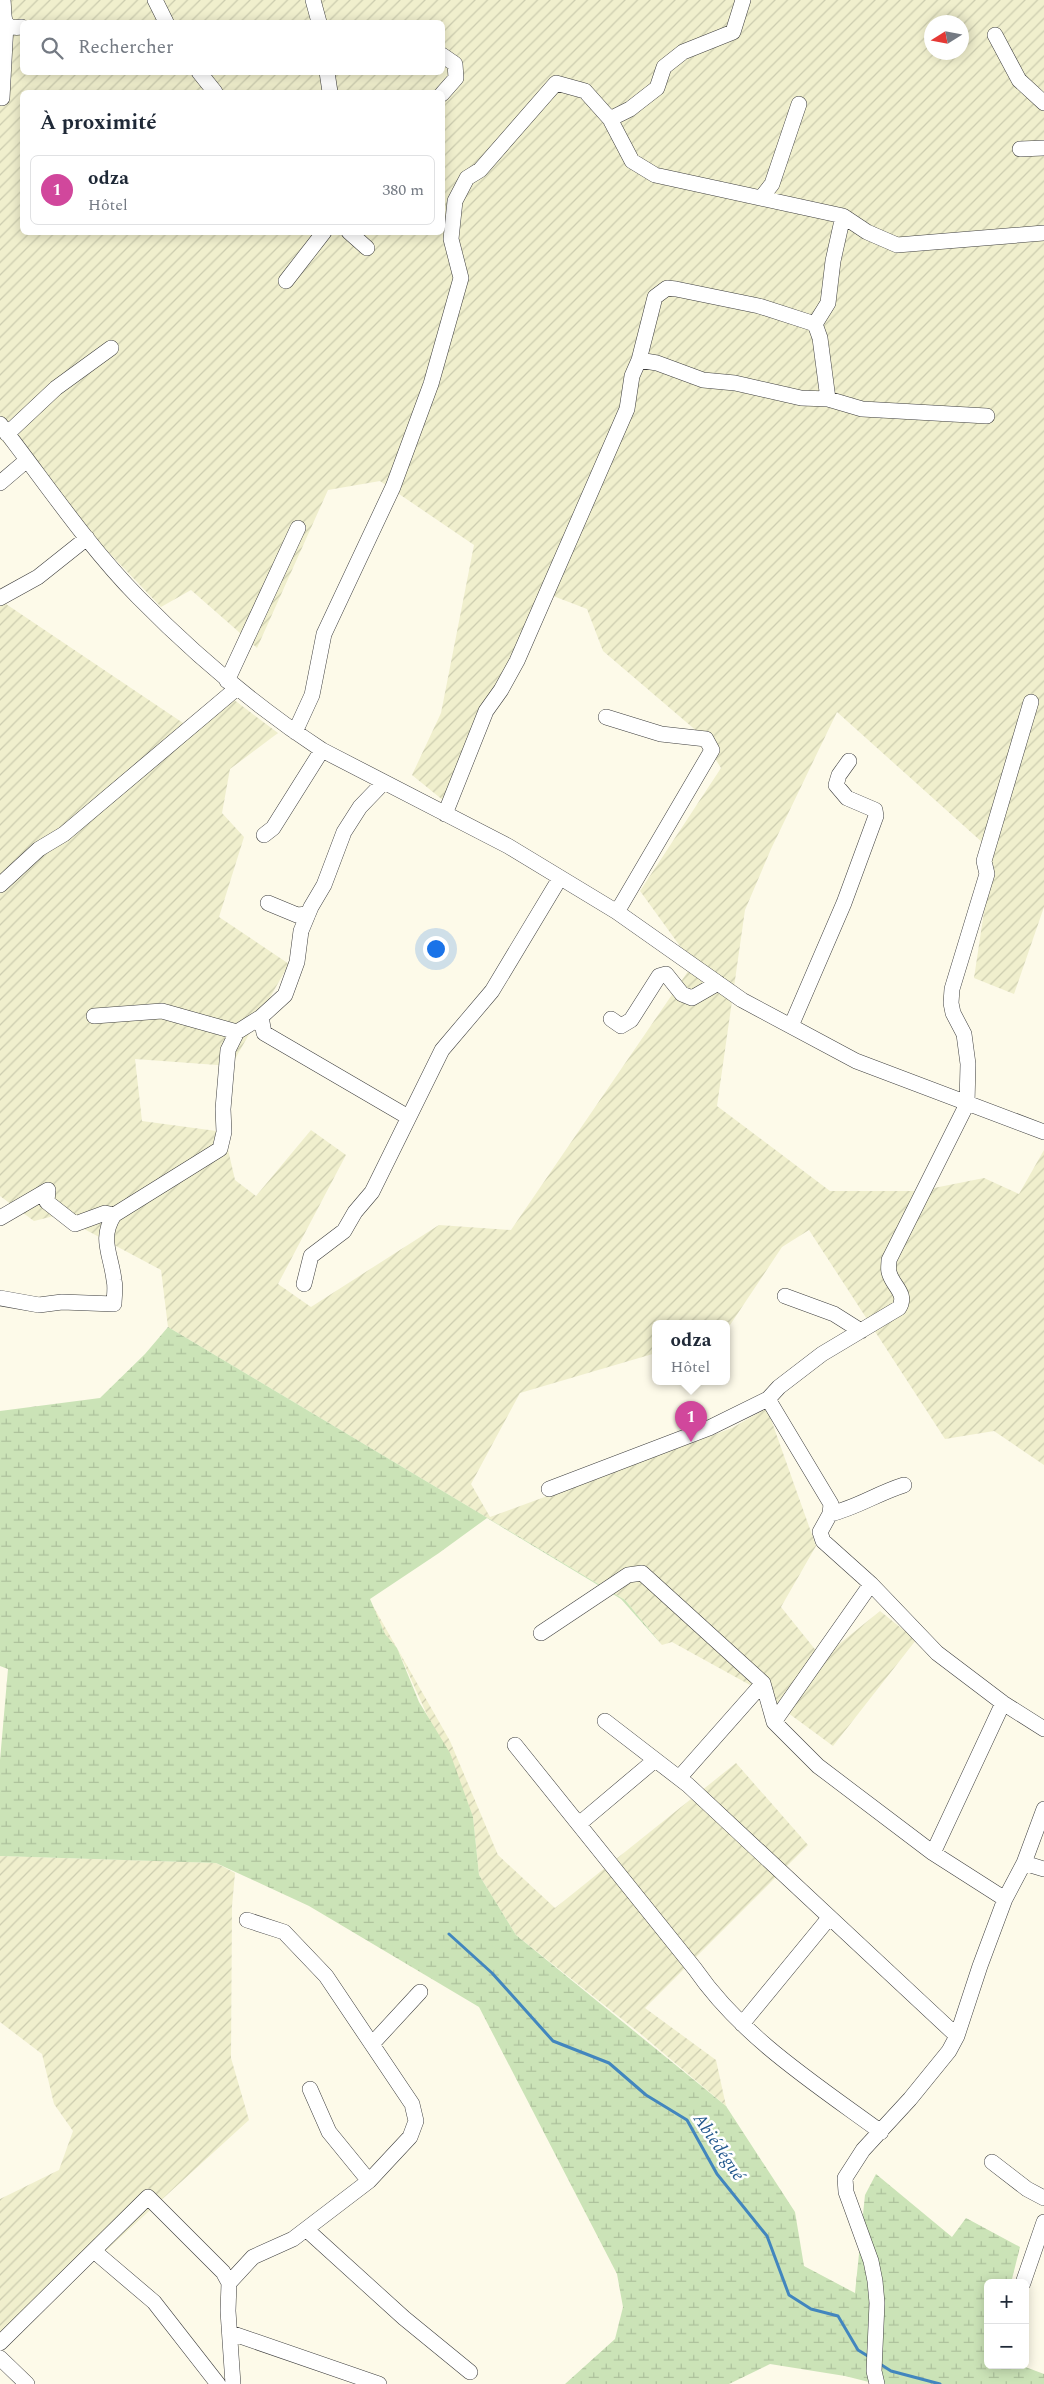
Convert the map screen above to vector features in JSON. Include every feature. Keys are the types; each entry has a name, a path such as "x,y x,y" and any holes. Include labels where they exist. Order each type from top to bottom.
{"street":[{"path":"2,98 6,24 2,15 3,0"},
{"path":"155,0 165,20"},
{"path":"313,0 318,20"},
{"path":"610,119 630,108 656,88 664,67 683,52 733,32 743,0"},
{"path":"6,24 14,28 20,27"},
{"path":"995,35 1019,80 1044,103"},
{"path":"445,57 455,64 456,78 445,91"},
{"path":"201,75 213,90"},
{"path":"327,75 330,90"},
{"path":"295,732 312,696 324,634 393,487 432,384 461,278 452,239 455,201 467,178 480,170 556,83 585,90 610,119 632,161 655,175 843,216 867,232 897,245 1044,233"},
{"path":"761,198 772,184 799,104"},
{"path":"1020,149 1044,148"},
{"path":"815,324 828,303 833,261 843,216"},
{"path":"286,281 322,235"},
{"path":"352,235 367,248"},
{"path":"445,814 486,711 518,661 627,409 632,376 639,360 655,297 666,288 759,306 815,324"},
{"path":"815,324 820,338 828,400"},
{"path":"111,348 4,429 87,538 137,596 232,684 322,750 508,846 617,912 742,1000 856,1061 1044,1132"},
{"path":"639,360 657,363 703,380 735,383 801,398 828,400 862,409 987,416"},
{"path":"0,483 27,460"},
{"path":"0,885 39,849 64,834 232,684 298,528"},
{"path":"0,598 38,577 87,538"},
{"path":"549,1489 708,1428 768,1399 779,1387 822,1354 899,1308 903,1296 889,1272 888,1260 967,1104 968,1064 965,1041 964,1034 953,1013 951,1003 952,989 987,874 984,861 1030,702"},
{"path":"606,717 661,734 706,740 712,750 617,912"},
{"path":"264,835 273,828 322,750"},
{"path":"791,1026 844,903 876,816 875,810 847,798 836,785 839,775 849,761"},
{"path":"0,1298 39,1305 62,1302 114,1304 115,1281 107,1248 106,1227 114,1215 220,1149 224,1132 223,1109 228,1050 238,1032 261,1017 285,995 297,962 301,931 324,885 344,832 360,807 384,782"},
{"path":"304,1284 311,1256 344,1231 355,1212 372,1192 442,1050 492,991 560,878"},
{"path":"268,903 297,915 308,914"},
{"path":"611,1019 621,1026 631,1020 659,976 666,974 682,994 692,998 718,983"},
{"path":"94,1016 162,1011 238,1032"},
{"path":"261,1017 264,1032 408,1117"},
{"path":"0,1218 48,1190 47,1202 75,1224 105,1214 114,1215"},
{"path":"785,1296 834,1314 861,1331"},
{"path":"768,1399 828,1496 831,1504 830,1514 820,1532 823,1541 871,1584 937,1652 1003,1703 1044,1729"},
{"path":"830,1514 846,1510 885,1491 904,1485"},
{"path":"540,1633 628,1575 642,1573 763,1683 774,1722 818,1766 933,1853 1005,1899"},
{"path":"774,1722 871,1584"},
{"path":"679,1778 763,1683"},
{"path":"933,1853 1003,1703"},
{"path":"605,1721 679,1778 957,2036"},
{"path":"515,1745 695,1969 714,1996 778,2056 880,2132"},
{"path":"579,1824 655,1760"},
{"path":"877,2384 874,2364 877,2303 875,2280 868,2252 846,2192 845,2178 863,2150 949,2051 957,2036 1005,1899 1024,1863 1044,1809"},
{"path":"1024,1863 1044,1869"},
{"path":"742,2024 829,1918"},
{"path":"229,2283 252,2257 263,2251 278,2247 306,2230 369,2181 410,2137 416,2121 412,2104 326,1976 284,1932 247,1920"},
{"path":"372,2044 420,1992"},
{"path":"310,2090 330,2132 369,2181"},
{"path":"992,2162 1027,2189 1044,2198"},
{"path":"0,2344 148,2197 223,2272 229,2283 227,2301 233,2384"},
{"path":"1024,2279 1044,2222"},
{"path":"306,2230 404,2318 470,2372"},
{"path":"94,2251 154,2302 218,2384"},
{"path":"230,2333 379,2384"},
{"path":"0,2358 27,2384"}],"green space":[{"path":"0,0 1044,0 1044,907 1014,994 974,978 993,852 837,712 771,849 745,910 717,1106 830,1191 919,1191 984,1178 1019,1194 1044,1150 1044,1465 994,1431 945,1439 809,1230 782,1247 730,1325 730,1320 652,1320 652,1354 520,1393 471,1484 490,1517 732,1428 767,1408 816,1546 781,1607 822,1658 880,1611 916,1640 833,1746 750,1685 672,1642 662,1645 625,1600 168,1327 161,1270 58,1215 34,1221 0,1196 0,600 195,731 229,696 278,733 230,769 222,813 244,837 219,917 289,964 231,1066 135,1059 142,1121 224,1132 235,1180 256,1196 311,1130 346,1155 278,1284 311,1307 439,1225 511,1230 693,964 640,891 721,768 699,733 603,651 587,609 548,594 444,801 412,775 441,713 474,545 380,481 328,490 257,648 191,590 161,607 0,439"},
{"path":"168,1327 625,1600 662,1645 621,1599 487,1518 370,1599 385,1634 397,1648 419,1702 450,1753 473,1817 479,1875 516,1935 726,2106 795,2212 804,2266 855,2293 865,2195 876,2174 952,2237 966,2218 1020,2247 1012,2279 984,2279 984,2369 1029,2368 1044,2374 1044,2384 877,2384 845,2376 770,2364 729,2384 565,2384 615,2339 623,2307 617,2274 479,2007 309,1906 216,1863 0,1856 0,1760 8,1669 0,1666 0,1411 100,1398 145,1354"},
{"path":"369,1599 397,1648 385,1634"},
{"path":"397,1648 450,1741 498,1855 555,1908 736,1763 808,1845 645,2008 716,2060 726,2106 642,2035 516,1935 479,1875 473,1817"},
{"path":"0,1856 216,1863 235,1873 232,1906 231,2058 249,2120 0,2347 0,2199 59,2170 73,2131 54,2104 42,2054 0,2022"}],"waterway":[{"name":"Abiédégué","path":"449,1934 492,1973 553,2041 609,2063 646,2095 687,2120 717,2174 767,2236 789,2295 811,2309 838,2316 858,2350 871,2358"},
{"name":"Abiédégué","path":"880,2364 891,2371 940,2384"}],"place":[{"name":"odza","path":"691,1442"}]}
